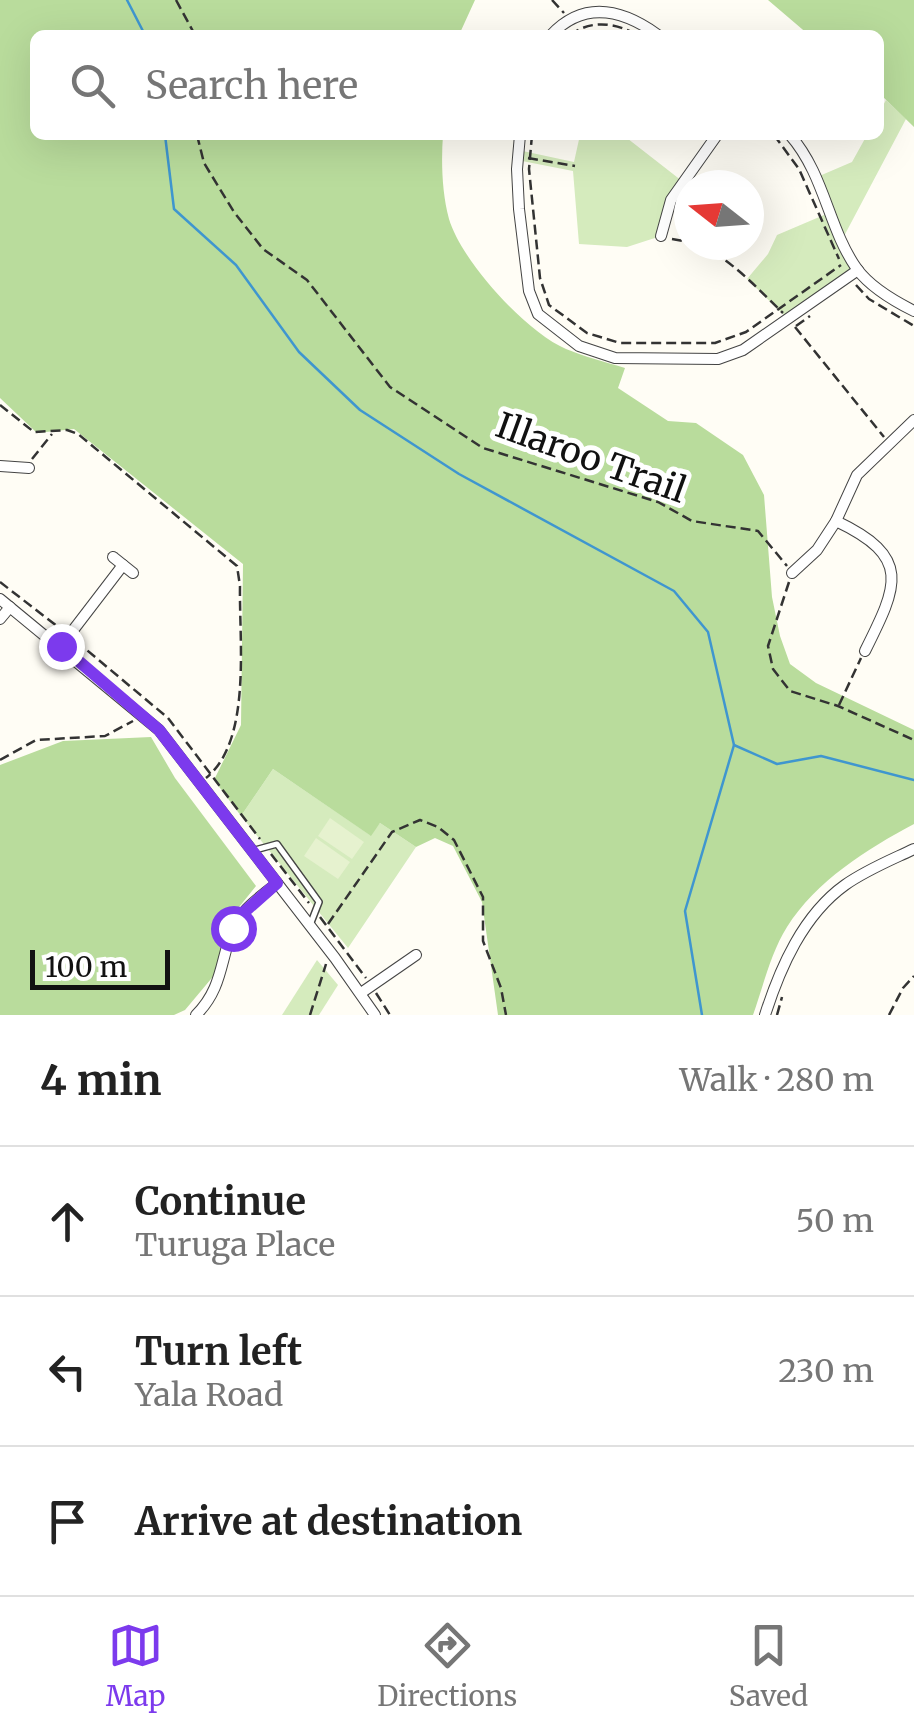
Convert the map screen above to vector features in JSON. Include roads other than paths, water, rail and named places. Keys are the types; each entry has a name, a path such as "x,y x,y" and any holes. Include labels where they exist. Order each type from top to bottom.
{"street":[{"path":"556,30 568,18 602,11 625,15 650,30"},
{"path":"521,140 522,247 529,291 538,314 579,346 615,358 718,359 744,350 858,270"},
{"path":"661,236 671,200 713,140"},
{"path":"794,140 812,166 858,270 877,290 914,312"},
{"path":"792,573 817,550 836,521 857,475 914,421"},
{"path":"0,466 27,468"},
{"path":"836,521 866,535 888,557 892,584 886,611 865,651"},
{"path":"61,646 118,561 133,573"},
{"path":"0,619 5,603 159,730 319,937 340,954 375,1015"},
{"path":"766,1015 779,973 804,929 842,887 914,850"},
{"path":"196,1015 217,985 233,928 242,914 277,883"},
{"path":"362,993 416,954"}],"lane":[{"path":"252,851 277,844 320,902 310,925"}],"waterway":[{"path":"127,0 142,30"},
{"path":"166,140 174,209 236,265 299,352 360,410 459,474 674,591 708,632 734,745 685,911 702,1015"},
{"path":"734,745 777,764 821,756 914,780"}]}
